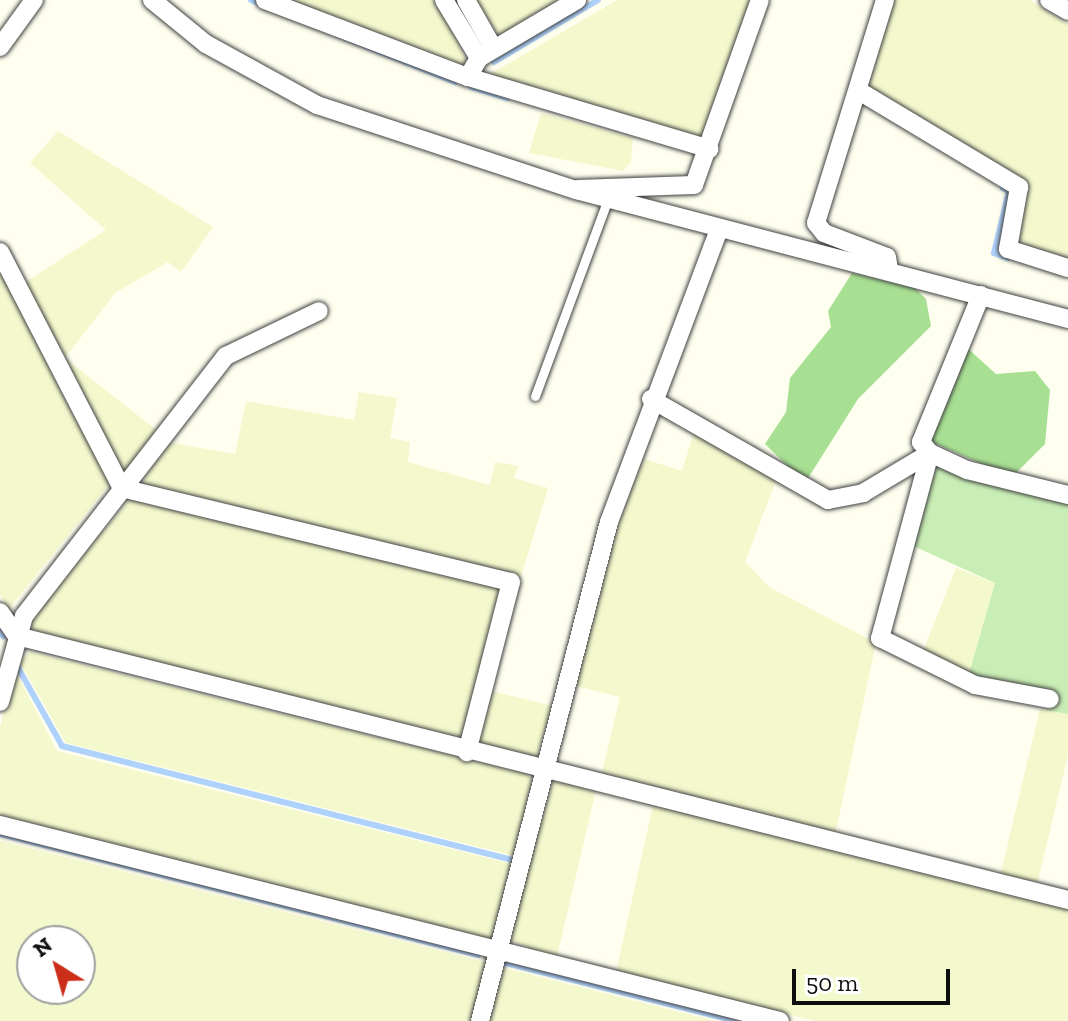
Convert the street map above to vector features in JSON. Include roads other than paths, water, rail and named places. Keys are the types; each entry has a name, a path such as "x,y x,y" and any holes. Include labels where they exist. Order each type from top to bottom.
{"street":[{"path":"0,47 34,0"},
{"path":"152,0 206,44 317,105 576,190 1068,319"},
{"path":"265,0 468,77 710,149"},
{"path":"444,0 487,54"},
{"path":"466,0 487,54"},
{"path":"468,77 487,54 577,0"},
{"path":"576,190 602,183 694,185 710,149 760,0"},
{"path":"885,0 816,223 887,257 889,270"},
{"path":"1049,0 1068,11"},
{"path":"859,91 1019,187 1008,249 1068,268"},
{"path":"480,1021 609,522 651,399 719,229"},
{"path":"0,252 122,488 511,582 467,752"},
{"path":"981,295 921,442 930,453 967,470 1068,495"},
{"path":"0,702 24,616 226,356 319,311"},
{"path":"651,399 828,500 863,493 930,453"},
{"path":"930,453 880,638 975,685 1050,699"},
{"path":"0,612 17,636 467,752 1068,900"},
{"path":"0,825 780,1021"}],"lane":[{"path":"535,396 608,199"}],"waterway":[{"path":"251,0 455,82"},
{"path":"494,62 598,0"},
{"path":"471,87 507,98"},
{"path":"1003,188 1009,191 994,253 1008,258"},
{"path":"0,631 3,636"},
{"path":"17,666 62,746 510,859"},
{"path":"0,834 478,955"},
{"path":"505,963 736,1021"}]}
